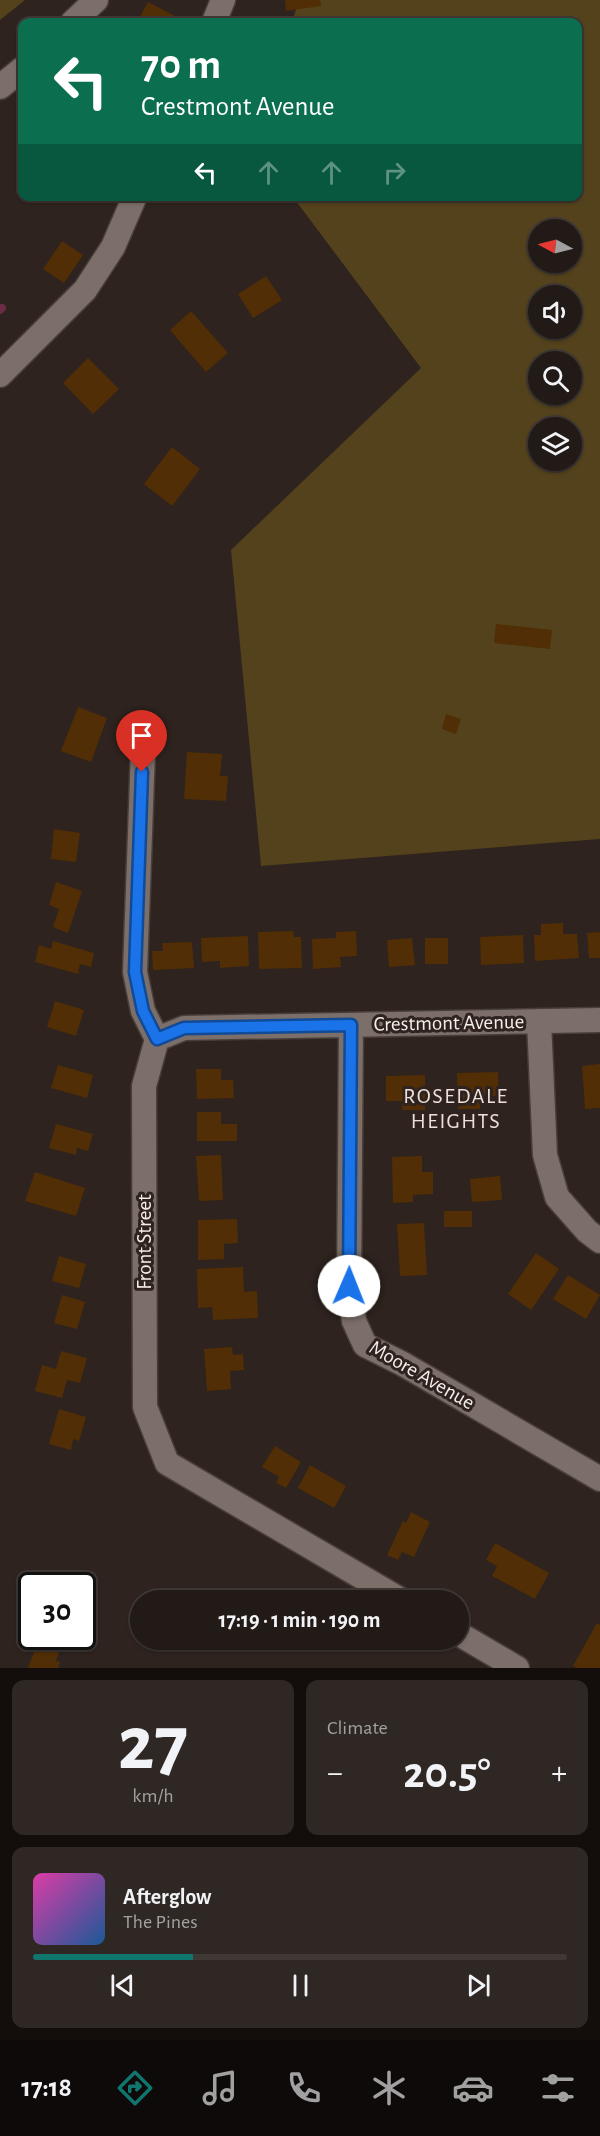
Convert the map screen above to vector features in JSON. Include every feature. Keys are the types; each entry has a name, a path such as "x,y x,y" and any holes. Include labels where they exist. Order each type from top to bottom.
{"street":[{"path":"77,18 96,0"},
{"path":"216,18 223,0"},
{"path":"0,87 18,72"},
{"path":"0,375 85,290 112,248 133,201"},
{"path":"143,750 135,972 143,1011 157,1039"},
{"name":"Crestmont Avenue","path":"157,1039 184,1028 600,1020"},
{"path":"539,1021 545,1155 556,1197 587,1231 600,1241"},
{"name":"Moore Avenue","path":"351,1025 349,1286 354,1321 365,1345 403,1364 600,1479"},
{"name":"Front Street","path":"157,1039 144,1086 145,1407 167,1463 384,1590"},
{"path":"469,1640 517,1668"}],"shaded area":[{"path":"0,0 25,0 0,20"},
{"path":"299,0 600,0 600,839 261,866 231,550 421,368 296,201 582,201 582,18 293,18"}],"building":[{"path":"285,0 320,0 321,6 286,11"},
{"path":"148,2 177,17 176,18 139,18"},
{"path":"62,241 83,255 64,283 43,269"},
{"path":"266,276 282,300 253,318 238,294"},
{"path":"191,311 228,353 206,372 170,330"},
{"path":"88,358 119,389 93,414 63,383"},
{"path":"172,447 200,469 172,506 144,484"},
{"path":"496,624 552,630 550,649 494,643"},
{"path":"78,707 107,718 91,762 61,751"},
{"path":"446,714 461,719 456,734 442,729"},
{"path":"187,752 222,754 220,776 228,776 226,801 184,799"},
{"path":"54,829 80,833 76,862 51,859"},
{"path":"56,882 82,891 68,933 53,927 59,909 49,905"},
{"path":"563,923 563,934 577,934 579,958 535,961 534,935 541,935 541,924"},
{"path":"293,931 294,937 301,937 302,968 259,969 258,932"},
{"path":"356,931 357,956 340,957 341,967 313,969 312,939 336,938 336,932"},
{"path":"600,932 600,958 589,958 587,933"},
{"path":"523,935 524,963 481,965 480,937"},
{"path":"248,936 249,966 220,968 220,961 202,962 201,938"},
{"path":"412,938 415,965 389,967 387,940"},
{"path":"425,938 448,938 448,964 425,964"},
{"path":"53,941 94,953 91,967 80,964 78,974 35,962 39,945 51,949"},
{"path":"192,942 194,968 153,970 152,951 163,951 162,943"},
{"path":"55,1001 84,1010 76,1036 47,1027"},
{"path":"600,1064 600,1108 585,1109 582,1066"},
{"path":"58,1065 93,1075 87,1098 51,1088"},
{"path":"196,1069 221,1069 221,1080 233,1080 234,1098 197,1099"},
{"path":"498,1072 499,1096 480,1097 480,1109 458,1109 457,1073"},
{"path":"425,1075 425,1110 402,1110 402,1101 386,1101 386,1076"},
{"path":"197,1112 221,1112 221,1124 237,1124 237,1141 197,1141"},
{"path":"56,1124 93,1134 88,1151 77,1148 76,1155 49,1148"},
{"path":"221,1155 223,1200 199,1201 196,1156"},
{"path":"422,1156 422,1172 433,1172 433,1194 413,1195 413,1202 393,1203 392,1157"},
{"path":"35,1172 85,1188 76,1216 25,1201"},
{"path":"500,1176 502,1200 472,1202 470,1179"},
{"path":"444,1211 472,1211 472,1227 444,1227"},
{"path":"237,1219 238,1243 224,1244 224,1259 198,1260 198,1220"},
{"path":"424,1223 427,1275 400,1276 397,1224"},
{"path":"536,1253 559,1269 531,1310 508,1294"},
{"path":"59,1256 86,1264 79,1288 52,1281"},
{"path":"243,1267 244,1292 257,1291 258,1318 213,1320 212,1307 198,1308 197,1269"},
{"path":"568,1275 600,1295 586,1319 553,1299"},
{"path":"62,1295 85,1302 77,1329 54,1323"},
{"path":"232,1347 233,1355 243,1354 244,1370 230,1371 231,1389 207,1391 204,1349"},
{"path":"61,1351 87,1358 80,1383 67,1380 62,1398 35,1391 42,1365 56,1369"},
{"path":"59,1409 86,1417 79,1441 73,1439 71,1450 49,1444"},
{"path":"275,1446 301,1462 286,1488 276,1483 279,1477 262,1467"},
{"path":"310,1465 346,1486 334,1508 298,1488"},
{"path":"411,1512 430,1522 414,1557 402,1552 398,1560 387,1555 403,1521 406,1523"},
{"path":"495,1543 549,1573 535,1599 492,1576 497,1566 486,1560"},
{"path":"597,1623 600,1625 600,1668 573,1666"},
{"path":"35,1650 59,1652 56,1661 60,1662 58,1668 28,1668"}],"district":[{"name":"ROSEDALE HEIGHTS","path":"456,1108"}],"route":[{"path":"142,772 135,972 143,1011 157,1039 184,1028 351,1025 349,1286"}]}
